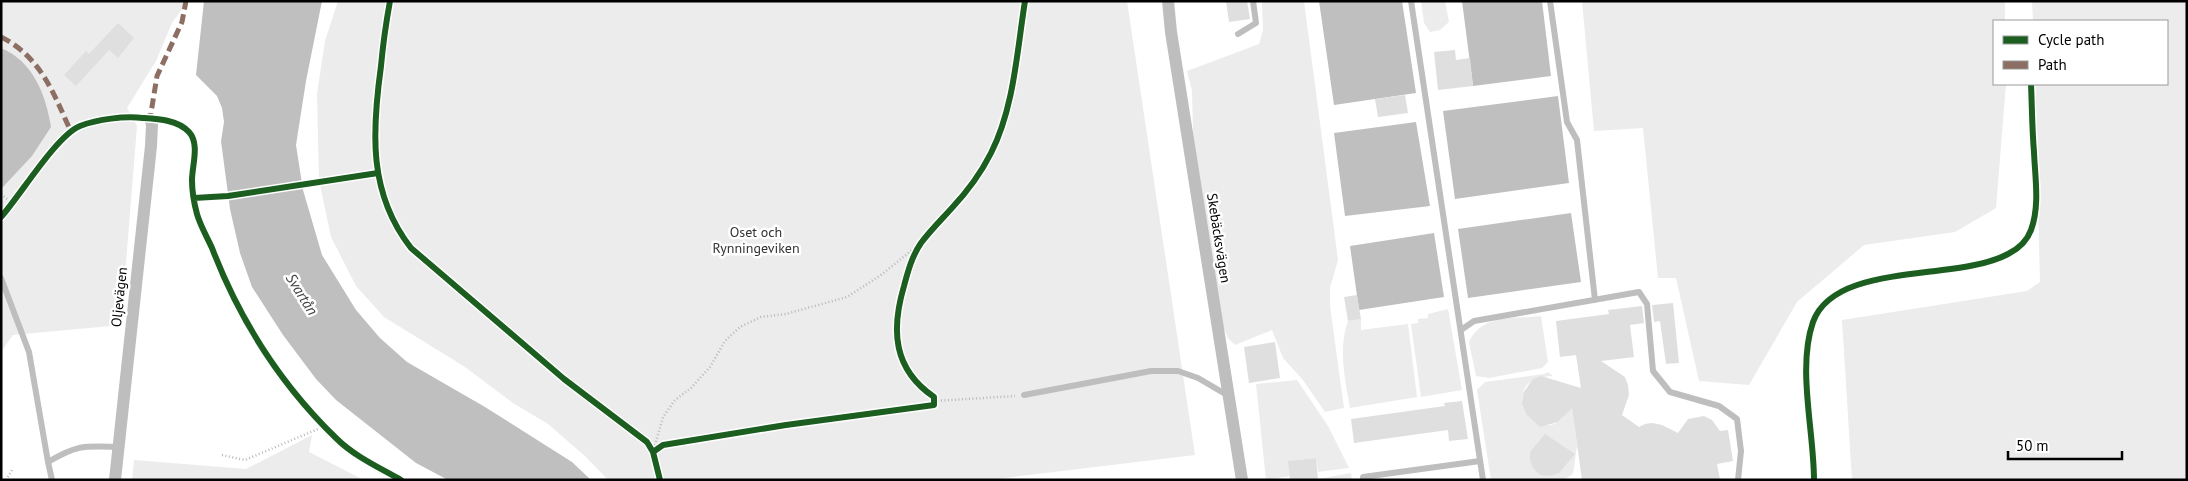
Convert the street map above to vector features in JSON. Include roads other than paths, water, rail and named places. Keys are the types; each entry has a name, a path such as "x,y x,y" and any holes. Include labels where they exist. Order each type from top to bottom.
{"street":[{"name":"Skebäcksvägen","path":"1168,1 1171,32 1242,480"},
{"name":"Oljevägen","path":"115,480 150,146 152,124 150,118"}],"lane":[{"path":"1238,34 1256,23 1253,1"},
{"path":"1411,1 1483,480"},
{"path":"1550,1 1566,122 1577,140 1595,300"},
{"path":"1,278 29,352 52,480"},
{"path":"1461,330 1474,322 1638,292 1647,304 1653,371 1670,392 1719,406 1737,419 1740,451 1738,480"},
{"path":"1024,395 1110,377 1160,371 1178,371 1198,378 1228,395"},
{"path":"48,462 69,450 84,446 118,447"},
{"path":"1363,480 1363,477 1480,460"}],"water":[{"name":"Svartån","path":"204,1 322,1 306,81 296,145 303,190 322,255 356,310 380,338 407,362 485,407 572,462 591,480 448,480 416,463 336,400 316,379 283,335 252,287 240,253 230,209 221,141 224,122 222,108 217,96 196,75"},
{"path":"1319,1 1402,1 1416,93 1334,105"},
{"path":"1462,1 1542,1 1551,76 1473,86"},
{"path":"1,48 22,61 30,70 46,103 51,127 32,156 1,189"},
{"path":"1558,96 1569,183 1455,199 1443,111"},
{"path":"1416,122 1430,206 1345,216 1334,133"},
{"path":"1571,213 1581,282 1468,298 1458,229"},
{"path":"1434,233 1444,297 1359,310 1350,246"}],"park label":[{"name":"Oset och Rynningeviken","path":"756,240"}]}
